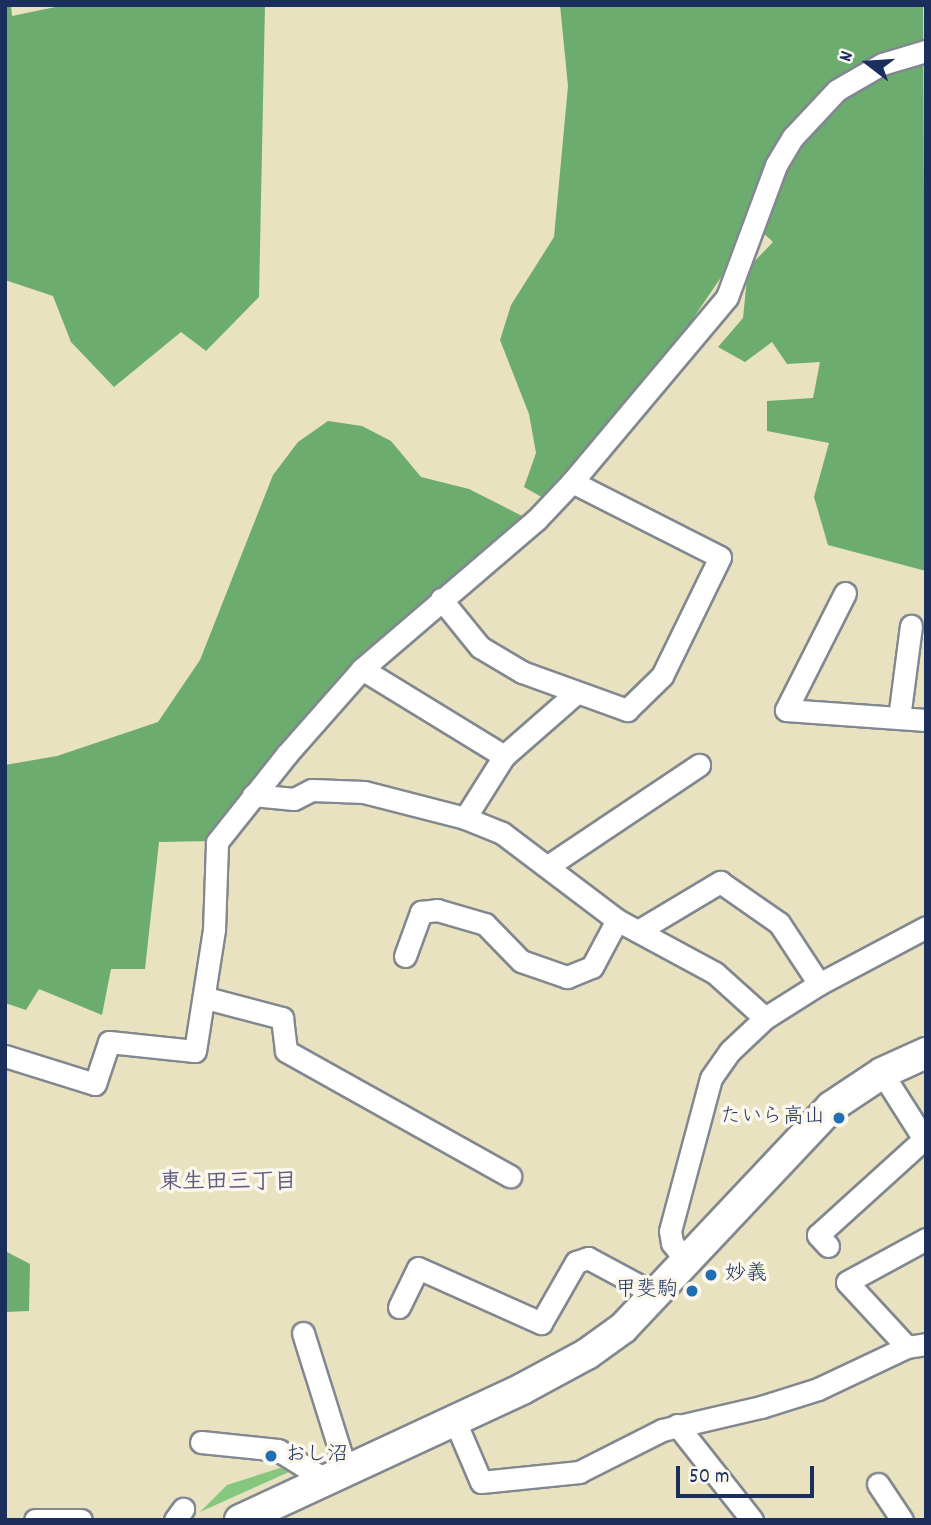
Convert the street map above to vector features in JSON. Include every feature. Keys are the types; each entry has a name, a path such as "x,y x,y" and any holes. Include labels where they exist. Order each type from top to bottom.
{"street":[{"path":"5,1056 95,1084 109,1042 195,1051 206,998 217,842 253,795 362,668 537,519 572,482 727,297 776,164 793,137 837,90 882,64 926,51"},
{"path":"441,599 480,647 522,672 627,710 662,676 720,557 572,482"},
{"path":"845,593 786,710 926,720"},
{"path":"899,718 911,626"},
{"path":"362,668 504,756"},
{"path":"465,818 504,756 576,693"},
{"path":"548,866 699,765"},
{"path":"253,795 294,799 312,790 365,792 465,818 502,833 617,920 715,973 765,1018"},
{"path":"638,931 720,882 779,923 819,984"},
{"path":"405,956 421,912 437,910 485,924 521,961 567,977 592,967 617,920"},
{"path":"685,1259 672,1243 670,1231 711,1079 730,1051 765,1018 819,984 926,927"},
{"path":"206,998 282,1018 286,1051 510,1176"},
{"path":"240,1520 455,1421 587,1354 623,1328 685,1259 831,1107 882,1073 926,1053"},
{"path":"828,1246 818,1235 923,1139 882,1073"},
{"path":"455,1421 481,1482 579,1472 677,1425 761,1408 818,1389 916,1346 847,1282 926,1239"},
{"path":"399,1307 418,1268 541,1323 576,1262 588,1258 655,1294"},
{"path":"303,1333 336,1475"},
{"path":"677,1425 752,1520"},
{"path":"201,1442 278,1450 336,1475"},
{"path":"878,1485 902,1520"},
{"path":"35,1520 81,1520"}],"green space":[{"path":"5,5 11,5 12,16 65,5 265,5 259,297 206,351 181,332 114,387 71,342 53,296 5,280"},
{"path":"560,5 923,5 926,571 828,545 814,497 829,443 767,431 767,401 813,398 820,362 787,364 772,342 745,362 718,347 743,318 748,268 773,242 756,226 662,364 552,503 524,487 536,453 529,414 500,340 511,305 554,237 568,86"},
{"path":"328,421 362,426 391,441 421,477 469,489 526,518 453,586 212,841 159,842 145,969 111,969 102,1015 39,989 26,1010 5,1003 5,765 57,756 158,722 200,660 273,475 298,442"},
{"path":"5,1251 30,1264 29,1311 5,1312"},
{"path":"280,1468 291,1471 200,1512 227,1485"}],"place":[{"name":"たいら高山","path":"839,1118"},
{"name":"妙義","path":"711,1275"},
{"name":"甲斐駒","path":"692,1291"},
{"name":"おし沼","path":"271,1456"}],"district":[{"name":"東生田三丁目","path":"228,1184"}]}
